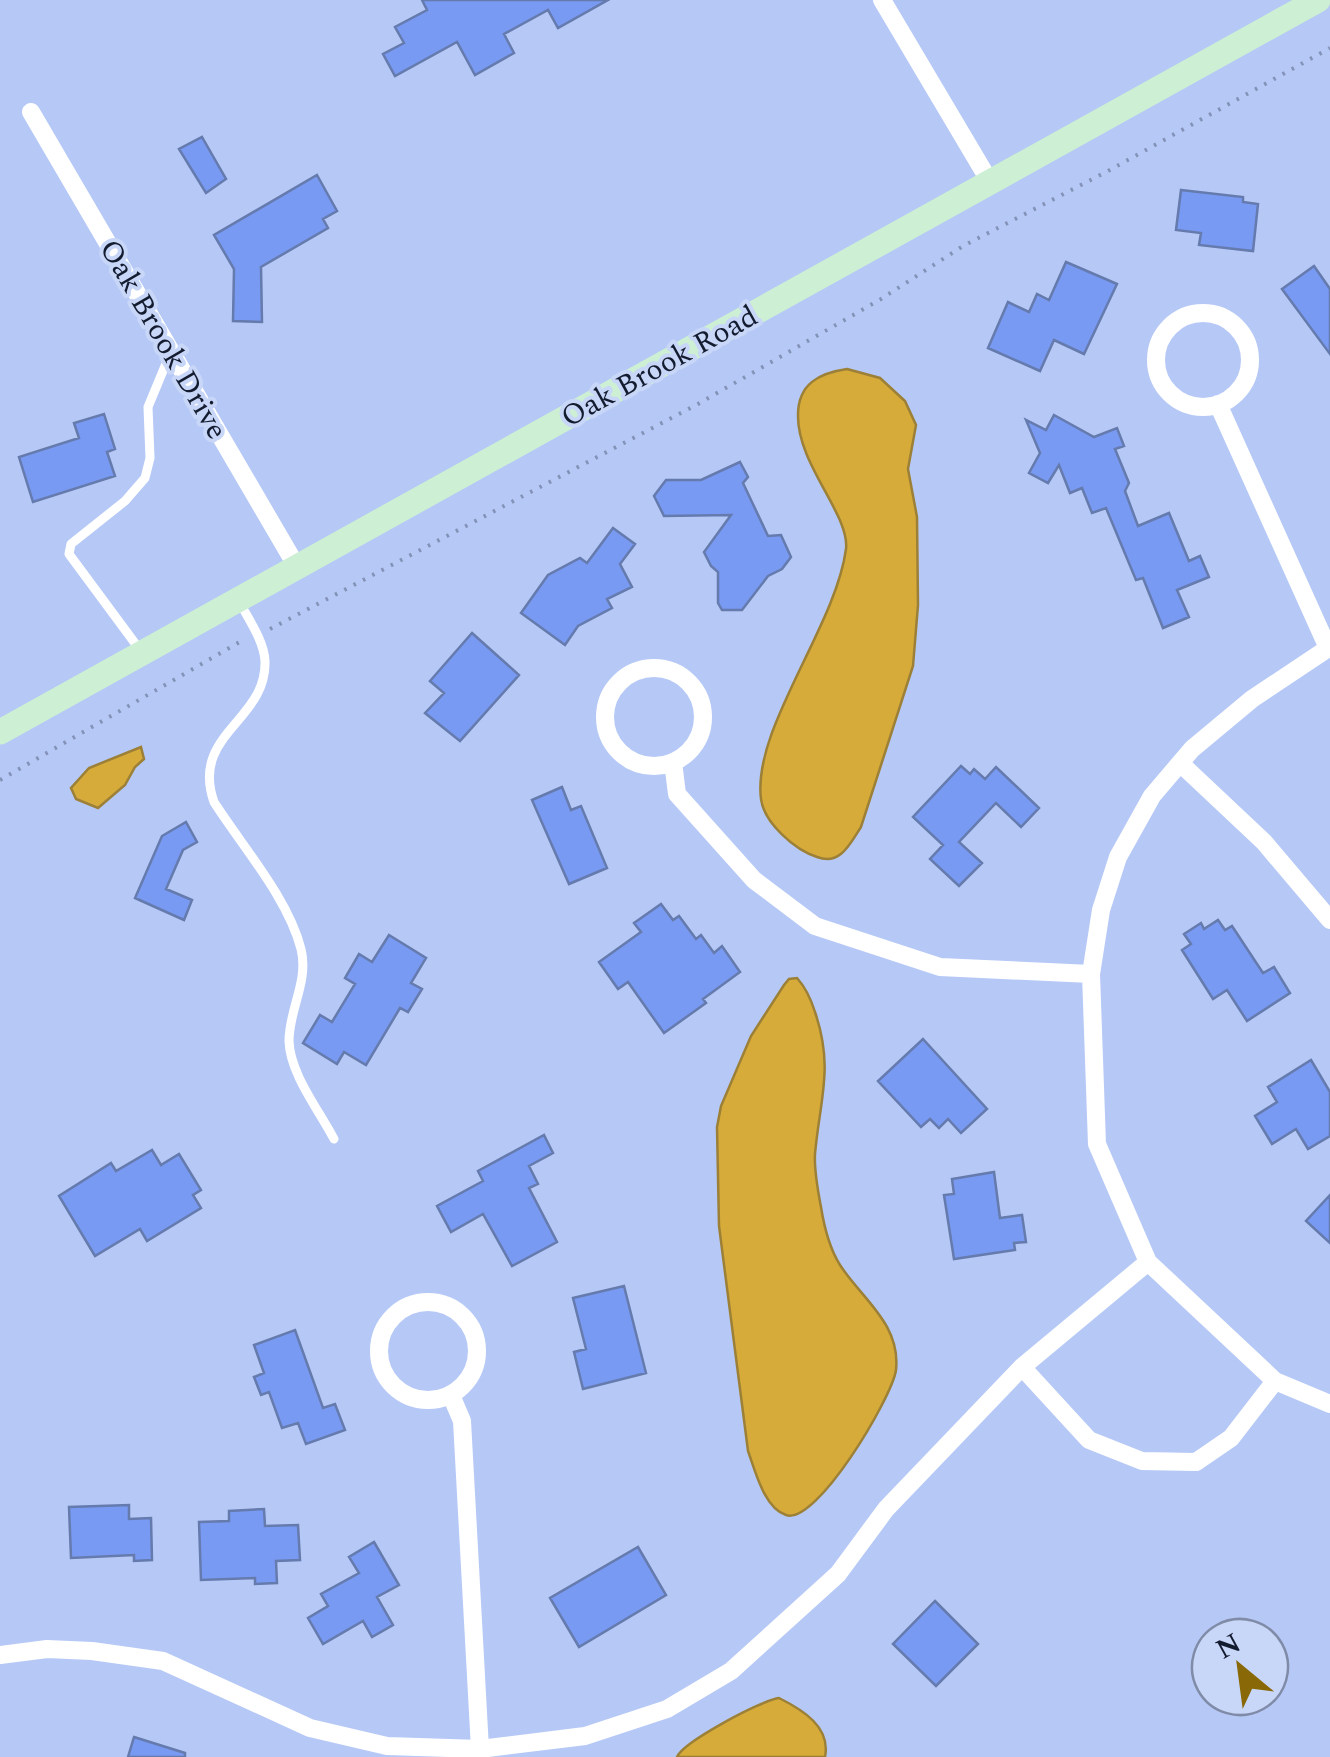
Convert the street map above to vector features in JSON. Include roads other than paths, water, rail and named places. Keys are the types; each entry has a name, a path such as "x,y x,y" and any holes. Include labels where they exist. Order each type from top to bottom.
{"main road":[{"name":"Oak Brook Road","path":"0,732 1318,0"}],"street":[{"path":"882,0 990,182"},
{"name":"Oak Brook Drive","path":"32,112 297,567"},
{"path":"1216,314 1229,320 1248,344 1250,358 1242,386 1218,404 1186,404 1162,384 1157,352 1172,324 1186,316 1216,314"},
{"path":"1218,404 1329,647 1252,699 1192,749 1152,796 1118,857 1101,910 1091,974 1097,1144 1148,1262 1275,1381 1330,1404"},
{"path":"663,668 687,681 702,704 701,732 685,755 673,762 657,766 625,757 606,730 604,712 609,696 618,682 632,672 663,668"},
{"path":"673,762 676,794 754,880 815,926 940,967 1091,974"},
{"path":"1180,764 1264,842 1330,920"},
{"path":"0,1655 47,1649 163,1661 310,1728 388,1746 480,1749 584,1736 667,1709 731,1671 838,1574 886,1508 1022,1367 1148,1262"},
{"path":"432,1302 447,1305 471,1326 478,1356 464,1385 451,1394 436,1400 404,1394 382,1369 381,1337 400,1310 432,1302"},
{"path":"1022,1367 1090,1440 1142,1461 1196,1462 1231,1438 1275,1381"},
{"path":"451,1394 462,1420 480,1749"}],"lane":[{"path":"142,653 68,554 71,544 124,501 145,478 150,458 148,407 171,351"},
{"path":"238,600 258,635 265,657 263,682 254,702 214,754 208,786 214,802 284,909 300,945 304,966 289,1040 294,1065 334,1139"}]}
